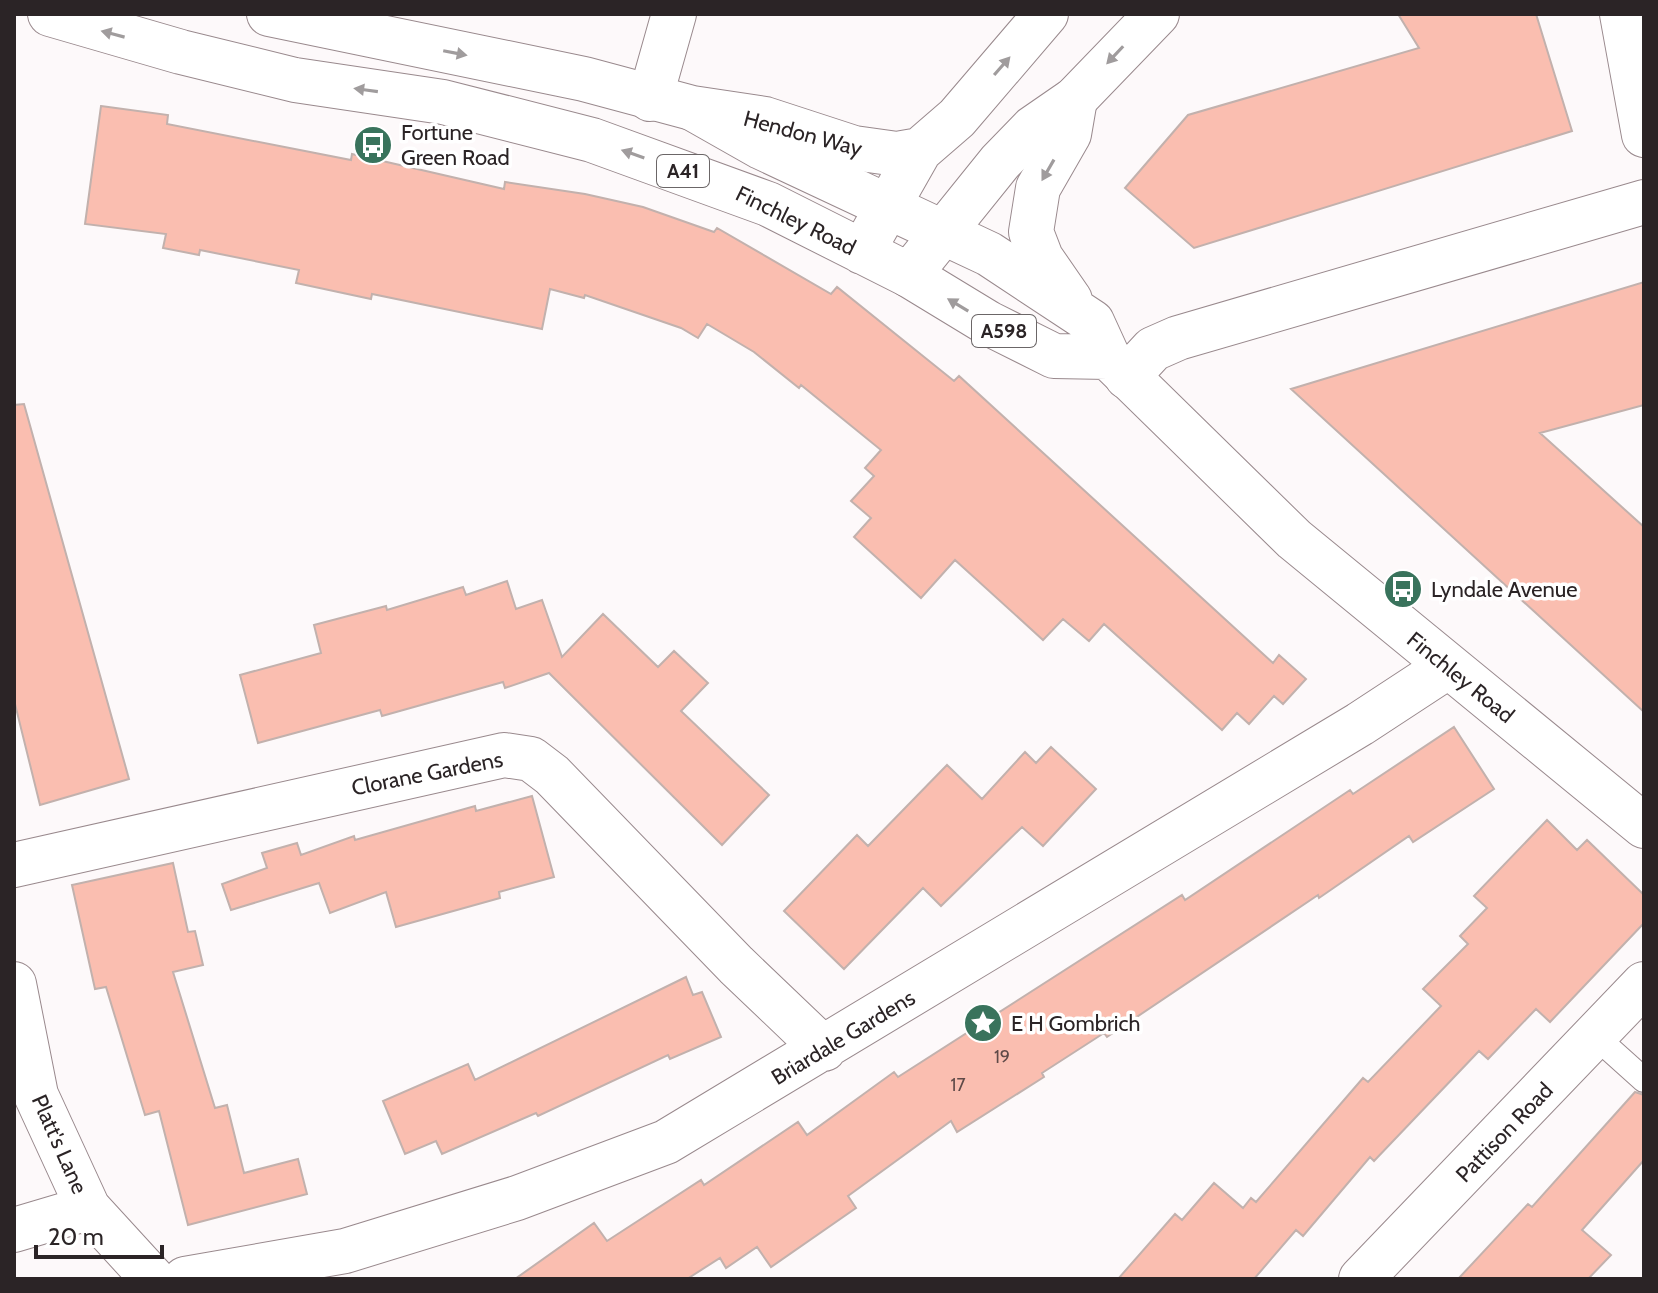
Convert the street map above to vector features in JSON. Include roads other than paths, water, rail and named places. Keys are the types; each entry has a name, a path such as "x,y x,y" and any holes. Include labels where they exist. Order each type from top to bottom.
{"main road":[{"name":"Finchley Road","path":"50,14 181,52 295,80 443,102 592,140 768,204 909,275 988,323 1054,356 1109,352"},
{"name":"Finchley Road","path":"269,14 584,79 671,103 989,254 1109,352 1294,539 1447,667 1642,822"},
{"path":"671,103 674,14"},
{"path":"862,252 920,150 957,118 1046,14"},
{"path":"909,275 942,231 1033,128 1075,99 1157,14"},
{"path":"1622,14 1644,135"},
{"path":"1075,99 1069,134 1038,188 1031,232 1041,258 1109,352 1153,349 1178,338 1644,202"},
{"name":"Hendon Way","path":"671,103 798,127 854,148 897,154 920,150"},
{"name":"Briardale Gardens","path":"185,1279 345,1251 517,1198 666,1142 1360,724 1447,667"},
{"name":"Clorane Gardens","path":"14,865 504,755 531,759 582,804 736,965 824,1049"},
{"name":"Platt's Lane","path":"14,984 36,1095 88,1208 153,1279"},
{"name":"Pattison Road","path":"1361,1279 1644,984"},
{"path":"14,1230 88,1208"}],"lane":[{"path":"1595,1036 1644,1080"}],"place":[{"name":"Fortune Green Road","path":"373,145"},
{"name":"Lyndale Avenue","path":"1403,589"},
{"name":"E H Gombrich","path":"983,1023"}]}
